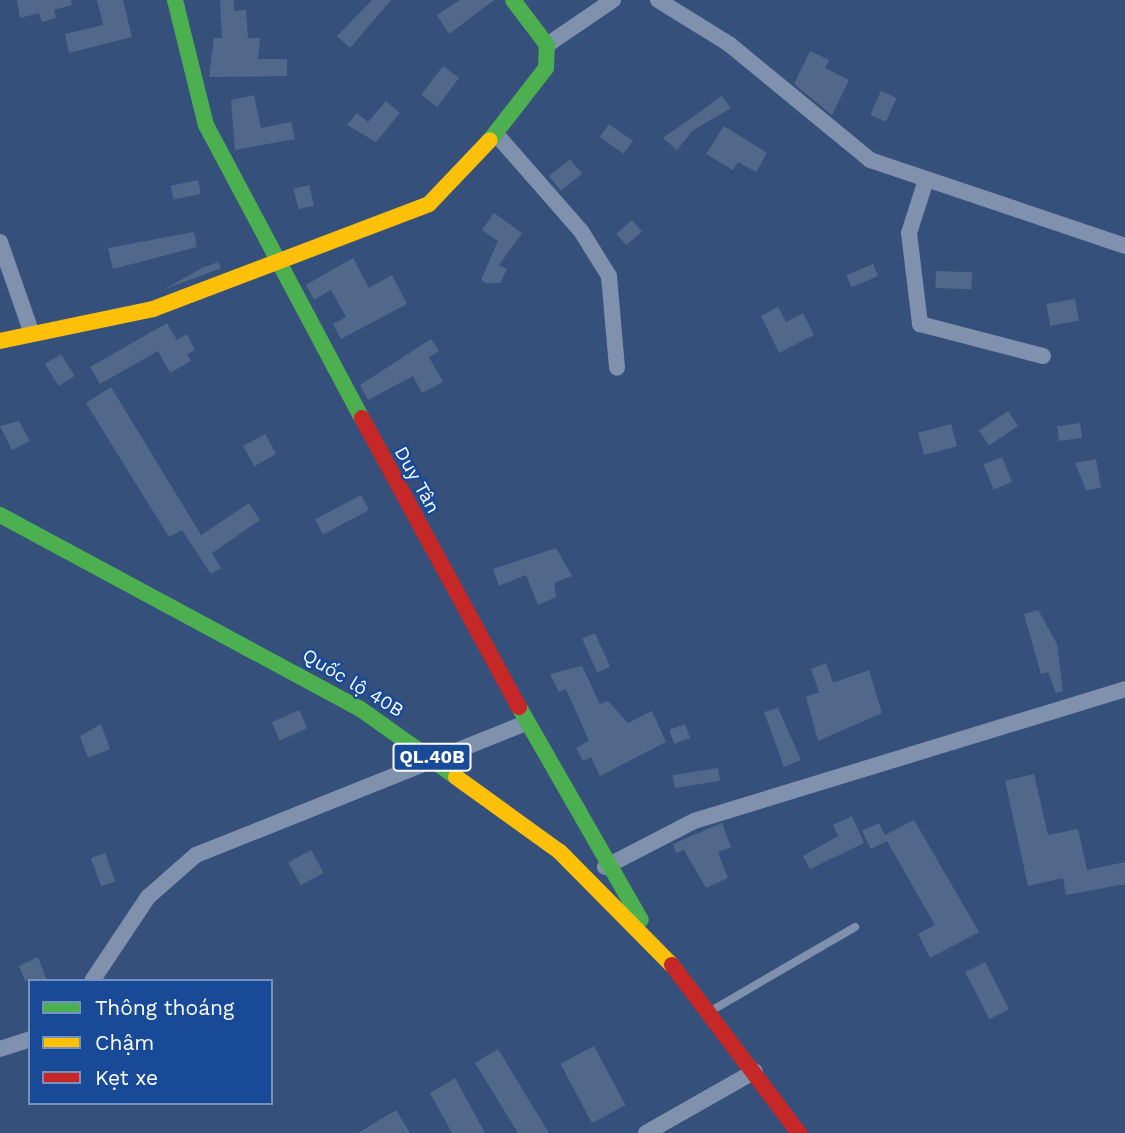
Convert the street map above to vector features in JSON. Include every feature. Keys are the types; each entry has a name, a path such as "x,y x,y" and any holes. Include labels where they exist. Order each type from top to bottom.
{"main road":[{"name":"Duy Tân","path":"175,0 206,125 605,867 667,959"},
{"path":"0,341 144,312 418,211 464,173 540,81 547,45 513,0"},
{"name":"Quốc lộ 40B","path":"0,515 359,708 435,759 589,875 667,959 800,1133"},
{"name":"Quốc lộ 40B","path":"780,1104 790,1133"}],"street":[{"path":"547,45 613,0"},
{"path":"659,0 729,44 870,160 925,183 1125,246"},
{"path":"496,134 581,231 609,276 617,368"},
{"path":"925,183 909,233 920,324 1043,356"},
{"path":"0,242 32,334"},
{"path":"605,867 694,821 1125,689"},
{"path":"93,979 148,897 196,855 526,723"},
{"path":"0,1049 28,1040"},
{"path":"646,1133 755,1071"}],"lane":[{"path":"710,1012 855,927"}],"building":[{"path":"17,0 71,0 72,5 54,10 56,18 42,22 39,13 20,18"},
{"path":"97,0 123,0 132,37 69,53 65,34 103,25"},
{"path":"220,0 234,0 234,11 246,10 248,38 260,38 258,59 287,59 287,76 209,77 214,38 222,38"},
{"path":"372,0 391,0 350,48 337,36"},
{"path":"460,0 494,0 449,34 437,15"},
{"path":"810,51 829,60 825,68 849,80 832,115 794,84"},
{"path":"443,66 459,78 437,107 421,95"},
{"path":"881,91 897,98 886,122 870,115"},
{"path":"254,95 261,128 291,122 295,139 235,150 231,100"},
{"path":"722,96 731,108 692,131 677,150 663,138"},
{"path":"386,101 400,113 376,142 347,125 357,113 368,122"},
{"path":"609,124 633,141 624,154 600,137"},
{"path":"724,126 767,153 756,172 738,162 733,170 706,154"},
{"path":"570,159 582,174 561,191 549,176"},
{"path":"198,180 201,194 174,200 171,186"},
{"path":"309,185 314,205 299,209 293,189"},
{"path":"494,213 522,233 499,265 507,269 500,283 486,283 481,280 498,241 482,230"},
{"path":"632,220 642,231 626,245 616,234"},
{"path":"194,232 197,247 113,269 108,248"},
{"path":"353,258 369,288 392,275 407,304 341,339 333,324 346,317 331,290 314,300 306,285"},
{"path":"218,262 221,268 163,290 202,268"},
{"path":"873,264 878,276 851,287 846,275"},
{"path":"936,271 972,272 971,289 935,288"},
{"path":"1075,299 1079,321 1050,326 1046,304"},
{"path":"778,307 786,322 803,313 814,335 779,353 761,316"},
{"path":"167,323 177,340 187,334 195,350 187,354 191,361 170,373 158,351 100,384 90,367"},
{"path":"431,339 439,351 429,357 443,382 422,393 413,376 368,400 360,385"},
{"path":"61,354 75,376 59,386 45,364"},
{"path":"111,387 201,535 249,503 260,520 212,553 221,568 211,574 182,530 169,537 86,403"},
{"path":"1008,411 1018,426 989,445 979,431"},
{"path":"19,421 30,441 12,450 0,426"},
{"path":"1080,423 1082,438 1059,441 1057,426"},
{"path":"951,424 957,446 924,455 918,433"},
{"path":"265,434 276,454 254,466 243,446"},
{"path":"1002,457 1012,482 994,490 983,464"},
{"path":"1096,459 1101,488 1086,490 1075,463"},
{"path":"361,495 369,510 323,534 315,519"},
{"path":"556,548 572,576 554,583 556,597 538,605 526,575 499,586 493,569"},
{"path":"1038,610 1057,644 1063,691 1056,693 1048,672 1041,674 1024,614"},
{"path":"595,633 610,667 597,672 582,639"},
{"path":"826,663 833,683 869,670 882,713 818,741 806,697 819,692 811,669"},
{"path":"582,666 600,704 608,701 628,723 652,711 666,742 600,776 591,757 583,761 576,748 589,741 566,689 559,692 550,674"},
{"path":"778,708 801,760 784,767 764,712"},
{"path":"299,710 307,728 280,740 272,722"},
{"path":"101,724 110,749 88,758 80,736"},
{"path":"685,724 690,738 674,744 669,730"},
{"path":"718,768 720,781 675,788 673,775"},
{"path":"1034,774 1048,835 1078,829 1087,870 1125,862 1125,884 1066,895 1063,878 1028,886 1005,781"},
{"path":"852,816 864,843 810,869 803,856 838,836 833,825"},
{"path":"914,820 979,932 930,958 918,934 935,925 887,841 871,849 862,831 879,823 885,835"},
{"path":"722,823 731,847 718,852 728,878 706,888 684,850 676,853 673,844"},
{"path":"311,850 324,873 301,885 288,863"},
{"path":"105,853 115,881 101,886 91,858"},
{"path":"38,957 46,979 25,981 19,966"},
{"path":"985,962 1009,1009 989,1019 965,972"},
{"path":"594,1046 625,1105 592,1123 560,1064"},
{"path":"498,1049 549,1133 518,1133 475,1063"},
{"path":"455,1078 485,1133 452,1133 430,1093"},
{"path":"396,1110 410,1133 358,1133"}],"traffic: fast":[{"path":"175,0 206,125 362,418"},
{"path":"490,140 546,68 547,45 513,0"},
{"path":"0,515 359,708 456,777"},
{"path":"519,707 641,920"}],"traffic: slow":[{"path":"0,341 153,309 429,204 490,140"},
{"path":"456,777 560,852 672,965"}],"traffic: jam":[{"path":"362,418 519,707"},
{"path":"672,965 799,1133"}]}
